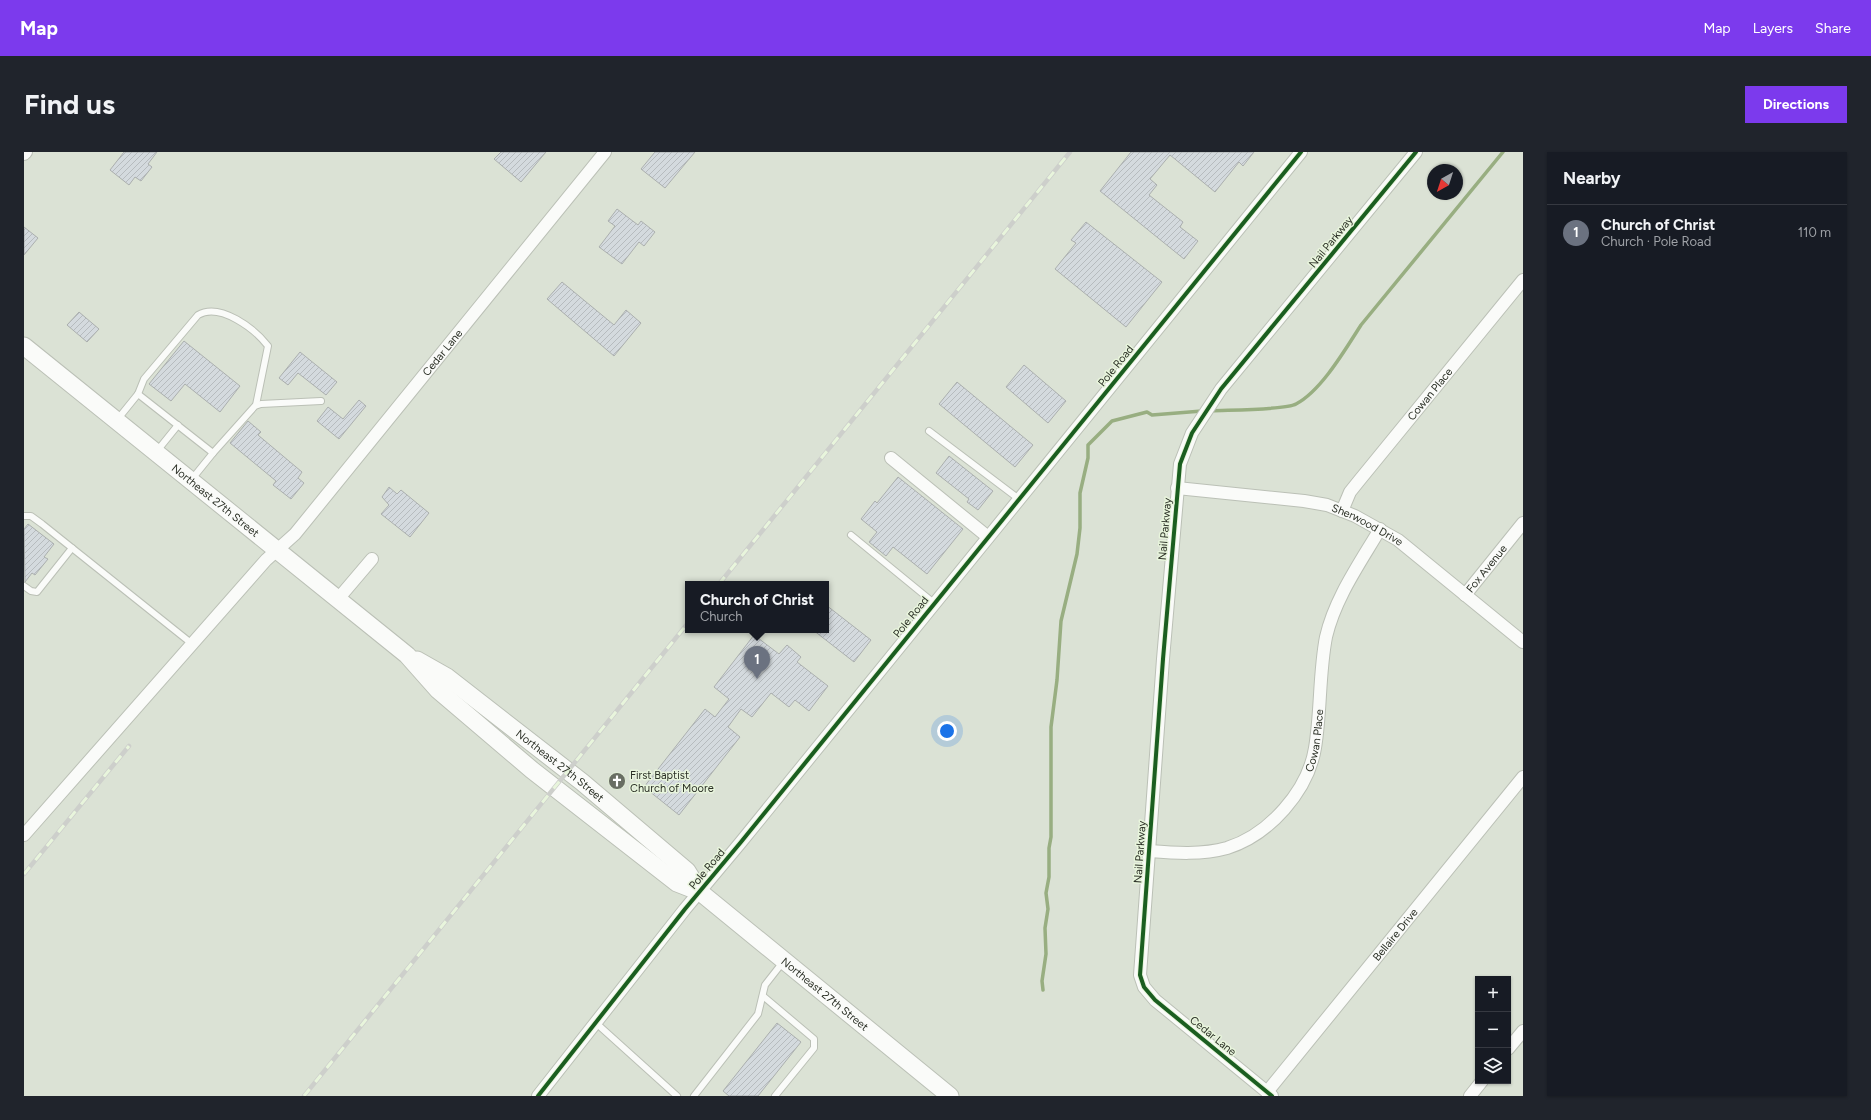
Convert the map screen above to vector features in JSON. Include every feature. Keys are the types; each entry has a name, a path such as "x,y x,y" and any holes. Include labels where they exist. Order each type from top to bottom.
{"main road":[{"name":"Northeast 27th Street","path":"24,346 407,655 447,677 576,777 687,871 700,892 950,1096"}],"street":[{"name":"Cedar Lane","path":"24,835 266,560 295,534 604,152"},
{"name":"Pole Road","path":"538,1096 700,892 1301,152"},
{"name":"Nail Parkway","path":"1144,987 1141,981 1140,966 1180,464 1199,420 1220,389 1416,152"},
{"name":"Cowan Place","path":"1342,511 1350,492 1523,280"},
{"path":"891,458 988,537"},
{"name":"Sherwood Drive","path":"1177,488 1304,501 1327,505 1355,516 1398,540 1523,642"},
{"name":"Fox Avenue","path":"1464,595 1523,523"},
{"name":"Cowan Place","path":"1149,851 1195,853 1227,848 1256,834 1281,813 1291,802 1305,778 1315,750 1326,638 1331,619 1339,601 1380,529"},
{"path":"338,599 372,559"},
{"name":"Bellaire Drive","path":"1270,1094 1523,777"},
{"name":"Cedar Lane","path":"1144,987 1155,1000 1270,1094"},
{"path":"1509,1048 1523,1031"},
{"path":"1470,1096 1480,1084"}],"lane":[{"path":"117,421 138,394 144,379 198,315 204,312 212,312 238,320 256,333 268,346 256,405 191,480"},
{"path":"138,394 213,453"},
{"path":"256,405 321,401"},
{"path":"156,452 178,425"},
{"path":"929,431 1019,499"},
{"path":"24,516 31,516 192,643"},
{"path":"851,535 934,603"},
{"path":"24,586 37,592 72,548"},
{"path":"694,1096 758,1014 765,985 784,960"},
{"path":"763,996 814,1038 814,1048 775,1096"},
{"path":"596,1023 677,1096"}],"building":[{"path":"124,152 157,152 148,164 152,167 141,181 135,177 129,185 110,170"},
{"path":"501,152 546,152 521,182 494,159"},
{"path":"655,152 695,152 665,188 641,169"},
{"path":"1131,152 1254,152 1243,166 1239,162 1215,192 1170,155 1150,179 1157,185 1149,195 1183,222 1180,227 1198,241 1184,259 1100,191"},
{"path":"617,209 638,225 641,221 655,232 644,246 639,242 622,264 599,247 615,226 608,221"},
{"path":"1086,222 1162,282 1126,327 1055,269 1076,243 1071,240"},
{"path":"24,227 38,238 24,255"},
{"path":"562,282 614,325 626,310 641,323 614,356 547,299"},
{"path":"79,312 99,329 87,342 67,325"},
{"path":"184,341 240,386 220,412 185,384 171,401 149,384"},
{"path":"300,352 337,382 326,395 298,373 288,385 279,378"},
{"path":"1024,365 1066,401 1048,423 1006,387"},
{"path":"957,382 1033,445 1015,467 939,404"},
{"path":"359,400 366,406 339,439 317,421 328,407 343,419"},
{"path":"248,421 261,432 258,435 302,472 298,478 304,483 291,499 273,485 276,481 230,443"},
{"path":"949,456 993,491 978,510 967,502 969,499 936,473"},
{"path":"898,477 963,529 927,574 893,547 886,556 869,542 877,532 861,519 875,501 877,503"},
{"path":"389,487 397,494 401,490 429,513 410,537 381,514 389,505 382,497"},
{"path":"28,524 54,544 44,557 48,559 35,575 32,573 25,582 24,529"},
{"path":"829,607 871,640 854,662 817,633 829,633"},
{"path":"754,635 779,654 787,645 801,657 797,662 828,686 809,711 795,700 789,707 771,693 752,717 741,709 728,727 740,737 679,815 644,787 705,709 715,717 729,699 714,687"},
{"path":"777,1023 801,1042 758,1096 729,1096 723,1091"}],"waterway":[{"path":"1211,411 1290,406 1305,398 1332,369 1361,325 1503,152"},
{"path":"1043,990 1042,981 1046,954 1045,928 1048,909 1046,893 1049,877 1049,848 1051,837 1051,727 1057,680 1061,621 1077,554 1080,528 1080,493 1088,458 1088,445 1112,421 1147,412 1152,415 1202,411"}],"railway":[{"path":"721,581 1070,152"},
{"path":"304,1096 685,627"},
{"path":"24,874 129,746"}],"cycle path":[{"path":"538,1096 685,909 1301,152"},
{"path":"1272,1096 1155,1000 1144,987 1140,975 1163,659 1180,464 1192,433 1221,389 1416,152"}],"place":[{"name":"Church of Christ","path":"757,679"},
{"name":"First Baptist Church of Moore","path":"617,781"}]}
